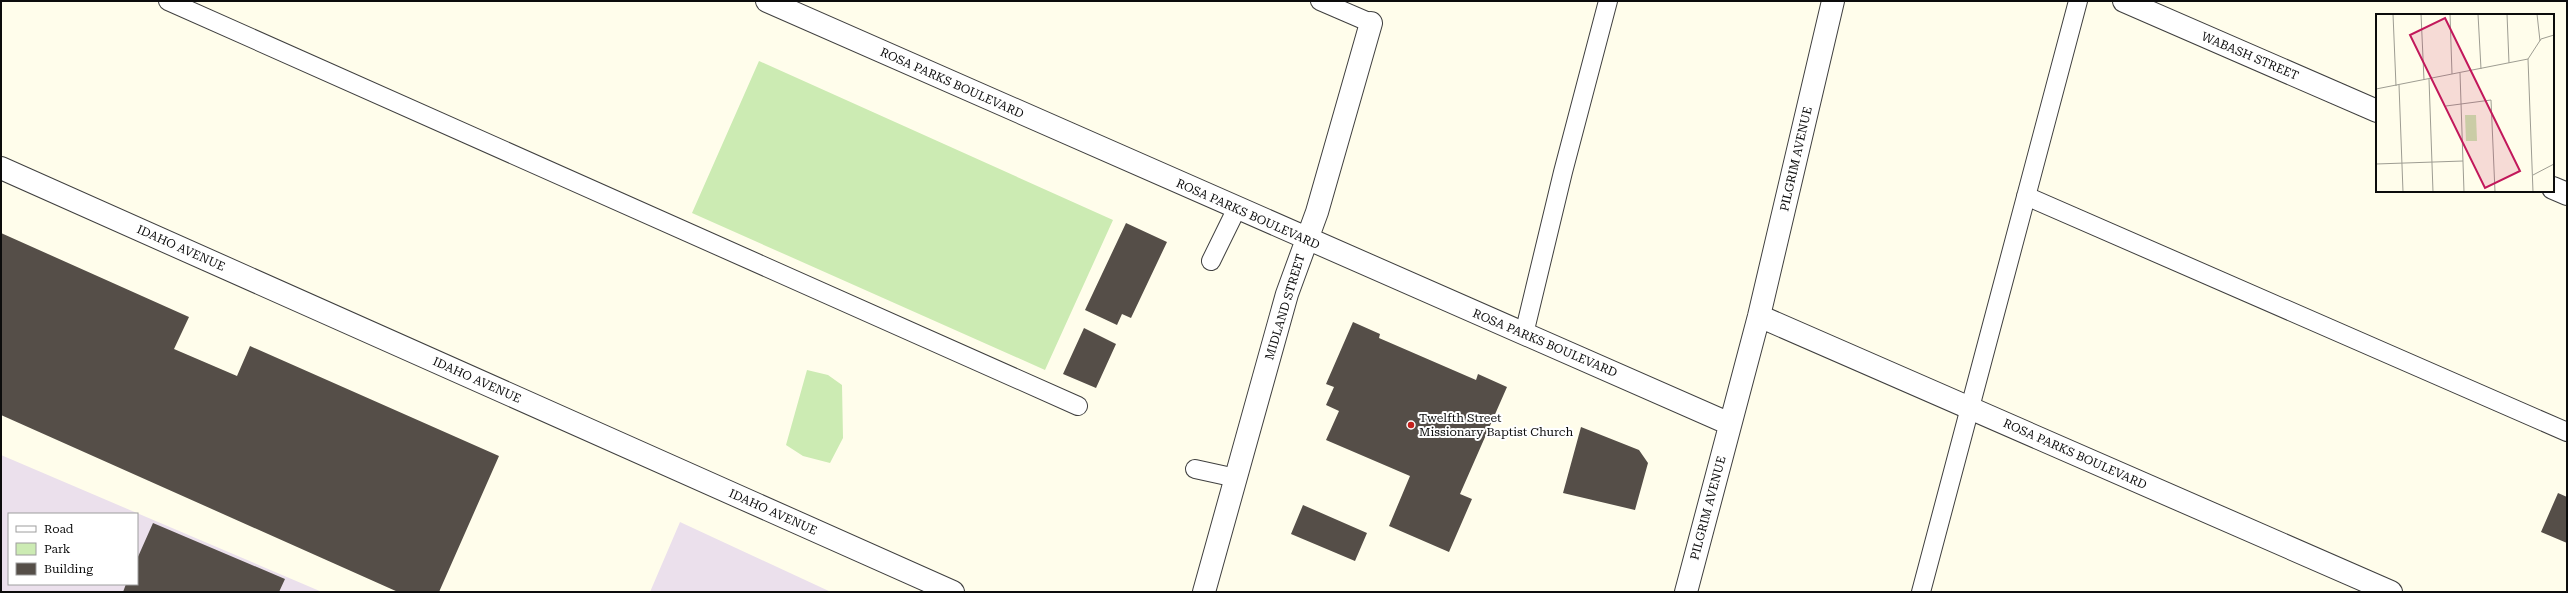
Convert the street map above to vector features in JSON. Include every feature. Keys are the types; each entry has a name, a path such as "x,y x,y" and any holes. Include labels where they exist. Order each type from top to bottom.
{"street":[{"name":"ROSA PARKS BOULEVARD","path":"767,1 1730,424"},
{"name":"PILGRIM AVENUE","path":"1686,592 1759,316 1833,1"},
{"name":"WABASH STREET","path":"2124,1 2376,111"},
{"name":"MIDLAND STREET","path":"1204,592 1286,294 1317,212 1372,23"},
{"name":"IDAHO AVENUE","path":"1,168 953,592"},
{"path":"2554,188 2567,194"},
{"name":"ROSA PARKS BOULEVARD","path":"1759,316 2391,592"}],"lane":[{"path":"168,1 1078,406"},
{"path":"1320,1 1372,23"},
{"path":"1524,334 1563,172 1608,1"},
{"path":"1921,592 2078,1"},
{"path":"2026,196 2567,432"},
{"path":"1211,261 1237,208"},
{"path":"1195,469 1236,478"}],"shaded area":[{"path":"1,455 137,513 8,513 8,585 138,585 138,513 322,592 1,592"},
{"path":"680,522 831,592 650,592"}],"green space":[{"path":"759,61 1113,220 1045,370 692,213"},
{"path":"807,370 828,375 842,385 843,438 830,463 803,456 786,445"}],"building":[{"path":"1126,223 1167,242 1131,318 1122,314 1117,325 1085,310"},
{"path":"1,233 189,317 174,349 237,376 250,346 499,456 439,592 398,592 1,415"},
{"name":"Twelfth Street Missionary Baptist Church","path":"1353,322 1380,334 1379,338 1476,380 1478,374 1507,387 1460,494 1472,499 1449,552 1389,526 1410,476 1326,440 1339,411 1326,405 1334,387 1326,384"},
{"path":"1084,328 1116,344 1096,388 1063,374"},
{"path":"1581,427 1639,450 1648,463 1635,510 1563,493"},
{"path":"2558,493 2567,497 2567,543 2541,532"},
{"path":"1303,505 1367,533 1355,561 1291,534"},
{"path":"153,523 285,579 279,592 123,592 126,585 138,585 138,557"}],"place":[{"name":"Twelfth Street Missionary Baptist Church","path":"1411,425"}]}
